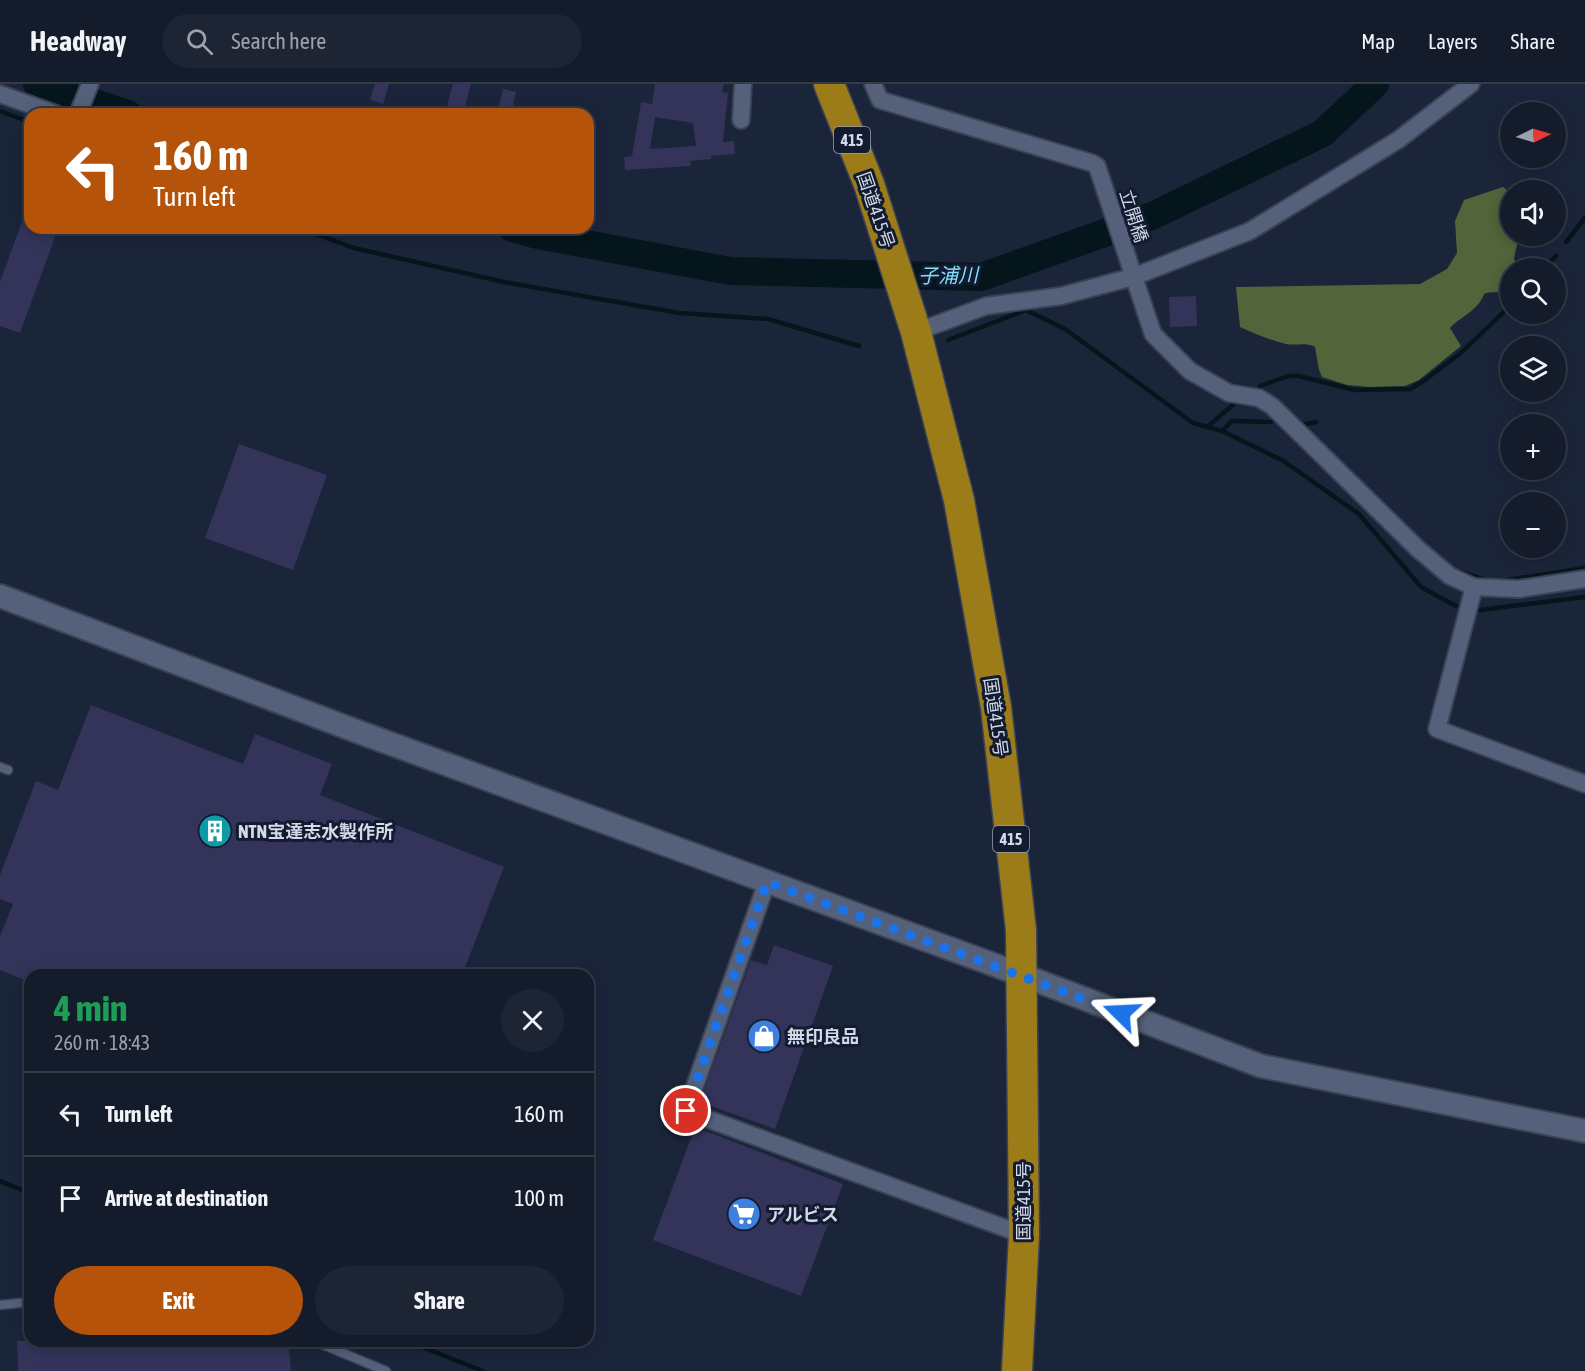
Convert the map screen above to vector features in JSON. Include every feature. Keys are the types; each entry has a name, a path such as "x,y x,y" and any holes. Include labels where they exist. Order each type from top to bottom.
{"highway":[{"name":"国道415号","path":"830,84 873,197 914,324 959,500 996,707 1021,930 1024,1235 1017,1371"}],"street":[{"path":"80,108 90,84"},
{"path":"741,120 743,84"},
{"name":"立開橋","path":"873,84 880,100 1092,163 1101,175 1153,334 1190,371 1230,393 1259,398 1272,405 1418,549 1450,576 1474,587"},
{"path":"914,324 986,306 1061,296 1250,231 1398,140 1471,84"},
{"path":"0,94 39,108"},
{"path":"1585,579 1519,590 1474,587 1437,729 1585,784"},
{"path":"0,596 367,735 1022,975 1261,1066 1585,1131"},
{"path":"767,882 686,1111 1024,1235"}],"lane":[{"path":"0,1305 24,1303"},
{"path":"328,1347 386,1371"}],"green space":[{"path":"1500,188 1500,246 1517,246 1514,258 1500,258 1500,292 1484,294 1474,309 1450,328 1461,346 1419,380 1405,386 1347,385 1322,377 1315,347 1286,344 1240,327 1236,287 1420,284 1447,269 1457,253 1455,221 1464,200"}],"building":[{"path":"375,84 389,84 383,104 370,100"},
{"path":"453,84 471,84 465,108 447,106"},
{"path":"655,84 724,84 722,92 728,93 723,142 734,141 735,154 690,161 691,166 625,170 624,157 632,156 641,102 652,104","holes":["655,117 693,123 696,146 650,149"]},
{"path":"503,89 516,92 512,108 498,108"},
{"path":"22,222 24,223 24,234 56,234 20,333 0,326 0,282"},
{"path":"1196,296 1197,326 1170,327 1169,297"},
{"path":"239,444 327,475 293,570 205,538"},
{"name":"NTN宝達志水製作所","path":"91,705 243,764 255,734 332,764 320,795 504,867 464,969 24,969 24,980 0,970 0,936 13,904 0,899 0,875 36,781 58,790"},
{"path":"774,945 833,966 775,1129 700,1102 751,960 767,965"},
{"path":"695,1127 843,1184 801,1296 653,1240"},
{"path":"17,1341 24,1341 24,1347 289,1347 291,1371 18,1371"}],"waterway":[{"name":"子浦川","path":"37,84 110,108"},
{"name":"子浦川","path":"534,234 730,271 981,277 1152,216 1323,133 1375,84"},
{"path":"0,111 24,120"},
{"path":"1566,242 1585,218"},
{"path":"316,234 354,248 504,282 679,313 768,319 859,346"},
{"path":"948,340 1026,310 1065,329 1193,423 1222,431 1282,460 1359,514 1421,587 1456,606"},
{"path":"1260,386 1288,376 1299,376 1354,390 1410,389 1462,352 1500,316"},
{"path":"1207,427 1234,404"},
{"path":"1222,431 1232,421 1271,422"},
{"path":"1301,425 1316,422"},
{"path":"1501,581 1585,568"},
{"path":"1460,572 1486,580"},
{"path":"1480,610 1585,597"},
{"path":"0,1181 24,1191"},
{"path":"422,1347 483,1371"}],"place":[{"name":"NTN宝達志水製作所","path":"215,831"},
{"name":"無印良品","path":"764,1036"},
{"name":"アルビス","path":"744,1214"}],"route":[{"path":"686,1111 767,882 1121,1013"}]}
